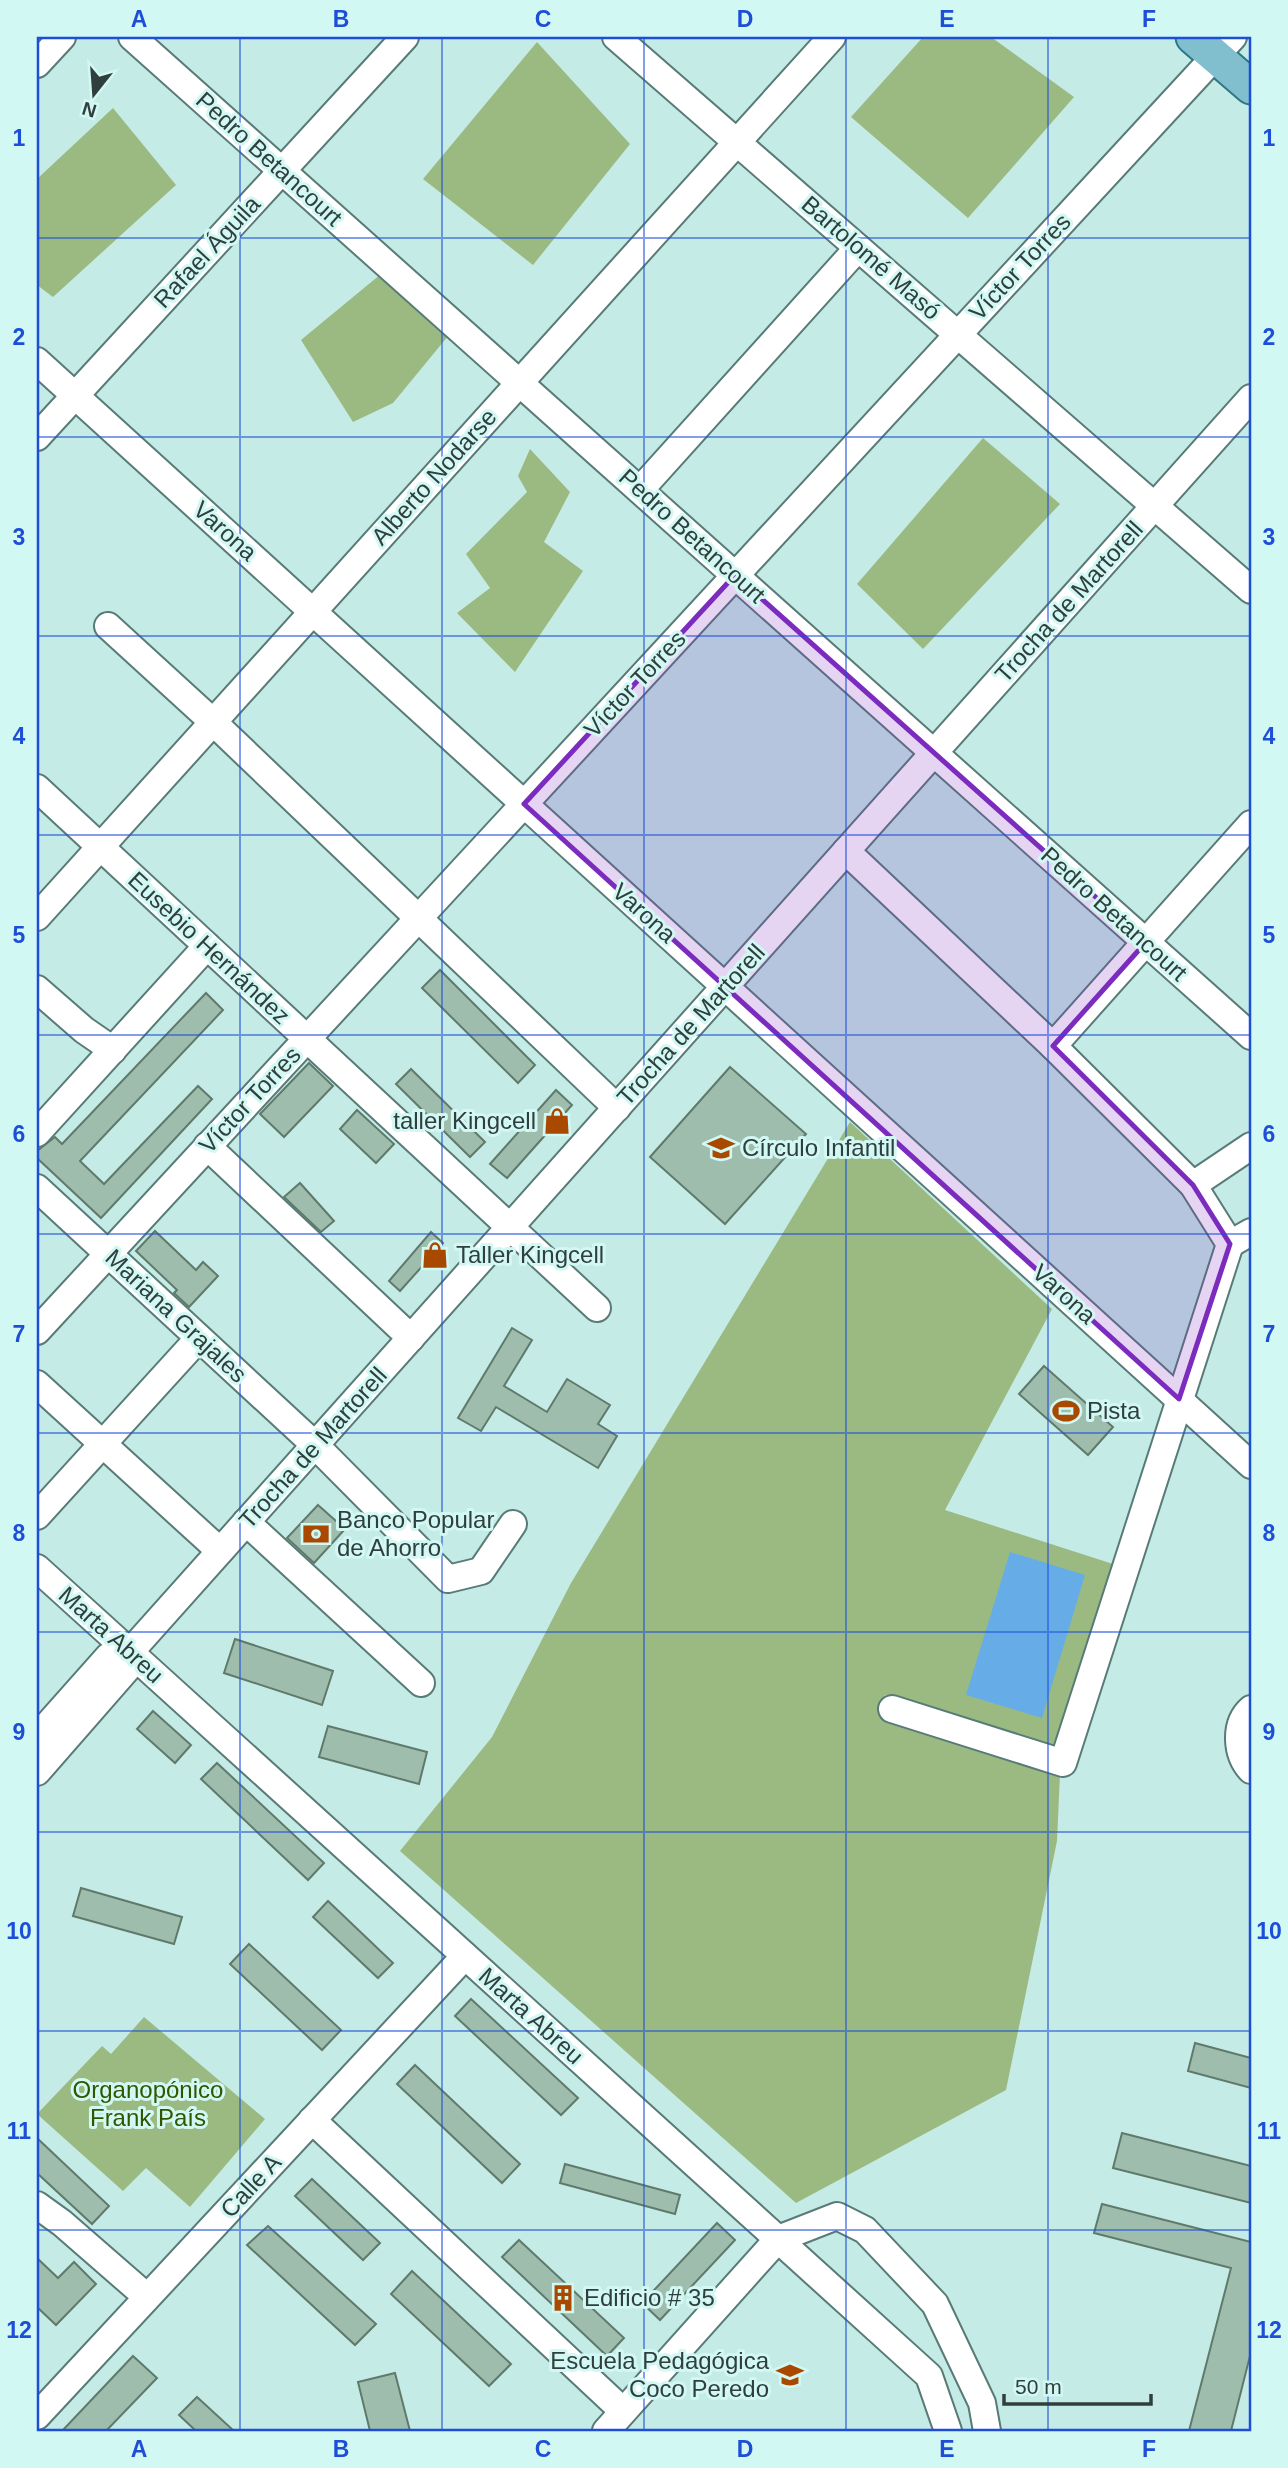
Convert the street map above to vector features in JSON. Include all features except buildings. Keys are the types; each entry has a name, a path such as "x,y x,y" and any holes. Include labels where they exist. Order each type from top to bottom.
{"main road":[{"path":"1214,43 1251,87"}],"street":[{"path":"37,64 62,37"},
{"name":"Pedro Betancourt","path":"132,37 1251,1036"},
{"name":"Rafael Águila","path":"37,437 405,37"},
{"name":"Bartolomé Masó","path":"617,37 1251,590"},
{"name":"Alberto Nodarse","path":"37,917 832,37"},
{"name":"Víctor Torres","path":"37,1331 958,334 1214,43"},
{"path":"640,490 858,248"},
{"name":"Varona","path":"37,360 1251,1465"},
{"name":"Trocha de Martorell","path":"38,1769 127,1669 130,1652 1251,398"},
{"path":"108,626 213,722 617,1108"},
{"name":"Eusebio Hernández","path":"37,788 597,1308"},
{"path":"1053,1046 1251,824"},
{"path":"846,851 1053,1046 1193,1185 1240,1238 1179,1399 1063,1763 892,1709"},
{"path":"37,1133 207,946"},
{"path":"37,989 84,1030 113,1050"},
{"path":"207,1146 411,1338"},
{"path":"1193,1185 1251,1146"},
{"name":"Mariana Grajales","path":"37,1188 315,1445 448,1579 481,1571 513,1524"},
{"path":"37,1516 199,1338"},
{"path":"37,1384 220,1551"},
{"path":"246,1522 421,1683"},
{"name":"Marta Abreu","path":"37,1568 929,2376 948,2431"},
{"name":"Trocha de Martorell","path":"37,1737 109,1656 130,1652"},
{"path":"1251,1709 1245,1715 1239,1732 1240,1755 1251,1770"},
{"name":"Calle A","path":"37,2416 465,1956"},
{"path":"312,2120 624,2411"},
{"path":"37,2205 62,2223 147,2297"},
{"path":"606,2431 778,2239 837,2217 865,2230 935,2304 982,2403 987,2431"}],"highlighted area":[{"path":"735,575 1146,942 1053,1046 1193,1185 1230,1244 1179,1399 524,804"}],"green space":[{"path":"923,37 991,37 1074,97 968,218 851,117"},
{"path":"537,42 630,144 533,265 423,179"},
{"path":"113,108 176,185 53,297 37,285 37,179"},
{"path":"387,269 453,330 393,403 353,422 301,340"},
{"path":"983,438 1060,504 923,649 857,584"},
{"path":"530,449 570,492 544,542 583,571 515,672 457,613 490,588 466,554 527,492 518,476"},
{"path":"850,1122 1052,1309 945,1510 1113,1564 1054,1749 885,1695 879,1714 1060,1774 1057,1841 1006,2090 796,2203 400,1851 492,1737 571,1583"},
{"name":"Organopónico Frank País","path":"144,2017 265,2119 190,2207 146,2168 123,2191 37,2114 102,2046 111,2054"}],"water":[{"path":"1010,1552 1085,1575 1042,1718 966,1695"}],"place":[{"name":"taller Kingcell","path":"557,1121"},
{"name":"Círculo Infantil","path":"721,1148"},
{"name":"Taller Kingcell","path":"435,1255"},
{"name":"Pista","path":"1066,1411"},
{"name":"Banco Popular de Ahorro","path":"316,1534"},
{"name":"Edificio # 35","path":"563,2298"},
{"name":"Escuela Pedagógica Coco Peredo","path":"790,2375"}]}
